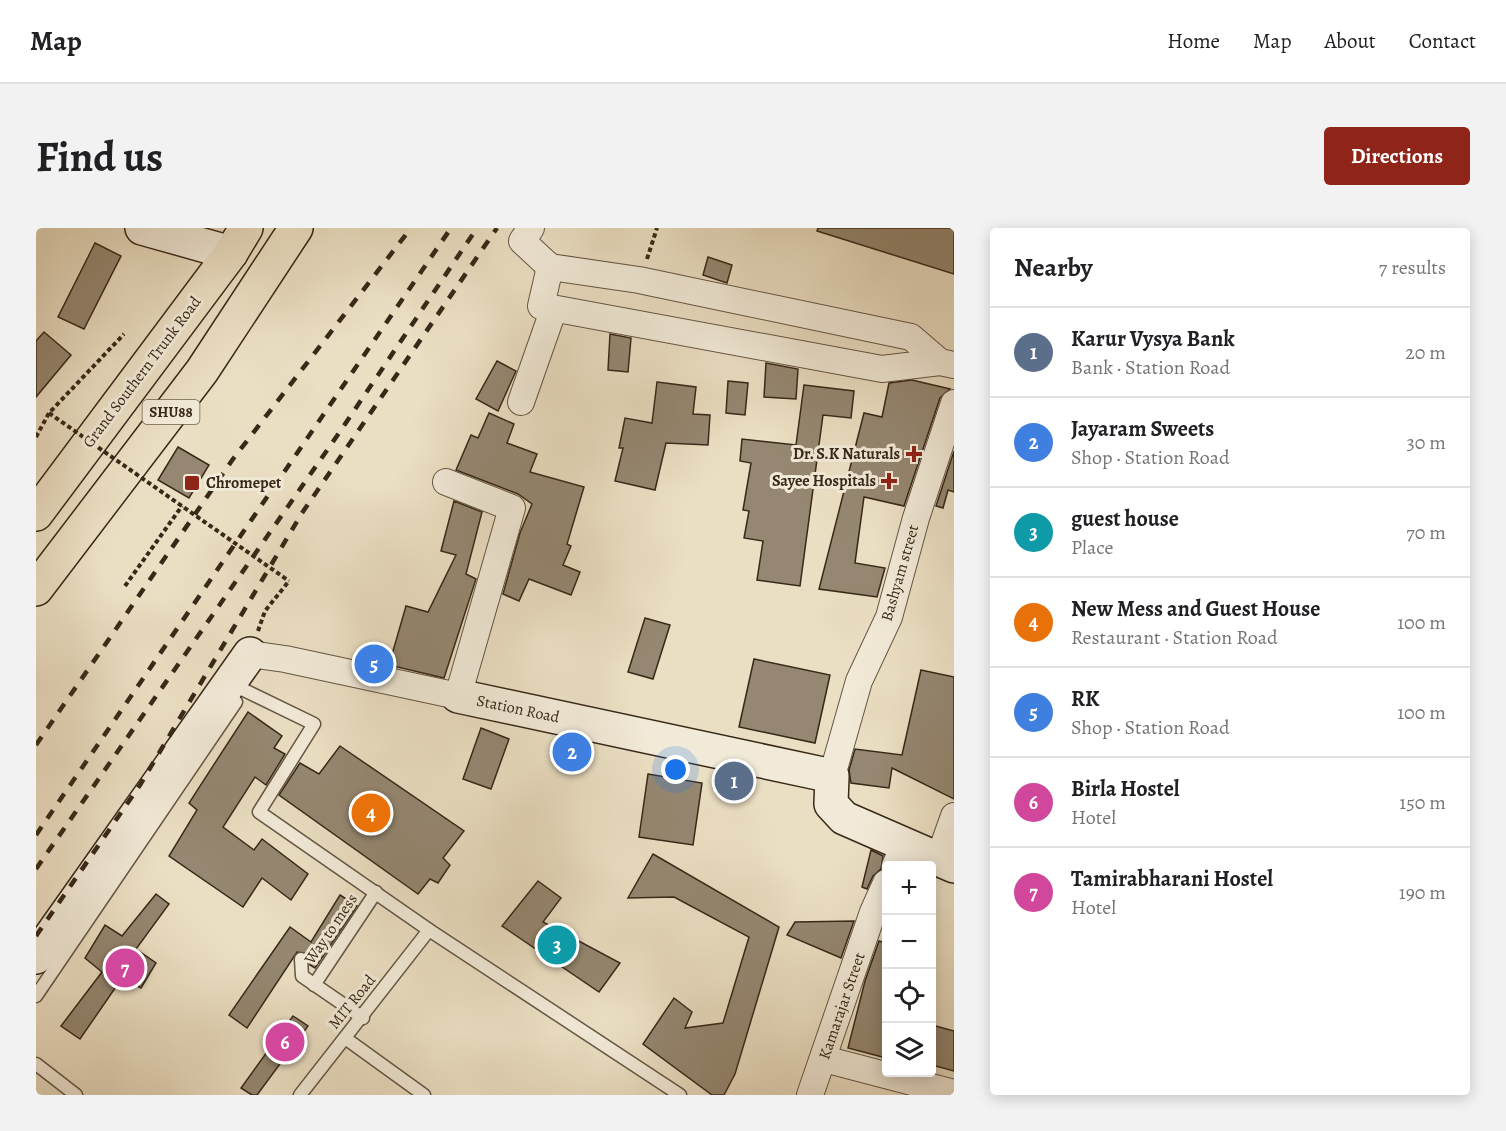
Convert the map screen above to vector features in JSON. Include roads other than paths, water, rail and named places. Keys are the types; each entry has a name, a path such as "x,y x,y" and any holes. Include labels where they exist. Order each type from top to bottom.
{"main road":[{"name":"SHU88","path":"36,589 202,371 296,228"},
{"name":"Grand Southern Trunk Road","path":"36,514 238,241"}],"street":[{"path":"142,228 238,241"},
{"path":"531,228 522,241 550,267 639,280 911,337 947,364"},
{"path":"550,267 541,306 554,311 882,369 947,364"},
{"path":"521,402 554,311"},
{"name":"Bashyam street","path":"832,776 859,681 889,617 916,518 954,403"},
{"path":"446,482 512,508 458,696"},
{"path":"36,957 238,685 250,654"},
{"name":"Station Road","path":"250,654 285,659 832,776"},
{"path":"832,776 831,804 844,818 899,855 946,863 954,816"},
{"name":"Kamarajar Street","path":"810,1095 882,892"},
{"path":"824,1059 954,1093"}],"lane":[{"path":"36,996 238,685 314,724 259,813 429,930 680,1095"},
{"name":"Way to mess","path":"314,985 376,892"},
{"name":"MIT Road","path":"300,1095 363,1018 429,930"},
{"path":"301,959 302,976 363,1018"},
{"path":"345,1038 424,1095"},
{"path":"36,1064 76,1095"}],"railway":[{"path":"36,745 233,459 411,228"},
{"path":"36,835 451,228"},
{"path":"36,869 339,433 477,228"},
{"path":"36,936 140,785 302,513 497,228"}],"place":[{"name":"Dr. S.K Naturals","path":"914,454"},
{"name":"Sayee Hospitals","path":"889,481"},
{"name":"Chromepet","path":"192,483"},
{"name":"RK","path":"374,664"},
{"name":"Jayaram Sweets","path":"572,752"},
{"name":"Karur Vysya Bank","path":"734,781"},
{"name":"New Mess and Guest House","path":"371,813"},
{"name":"guest house","path":"557,945"},
{"name":"Tamirabharani Hostel","path":"125,968"},
{"name":"Birla Hostel","path":"285,1042"}]}
